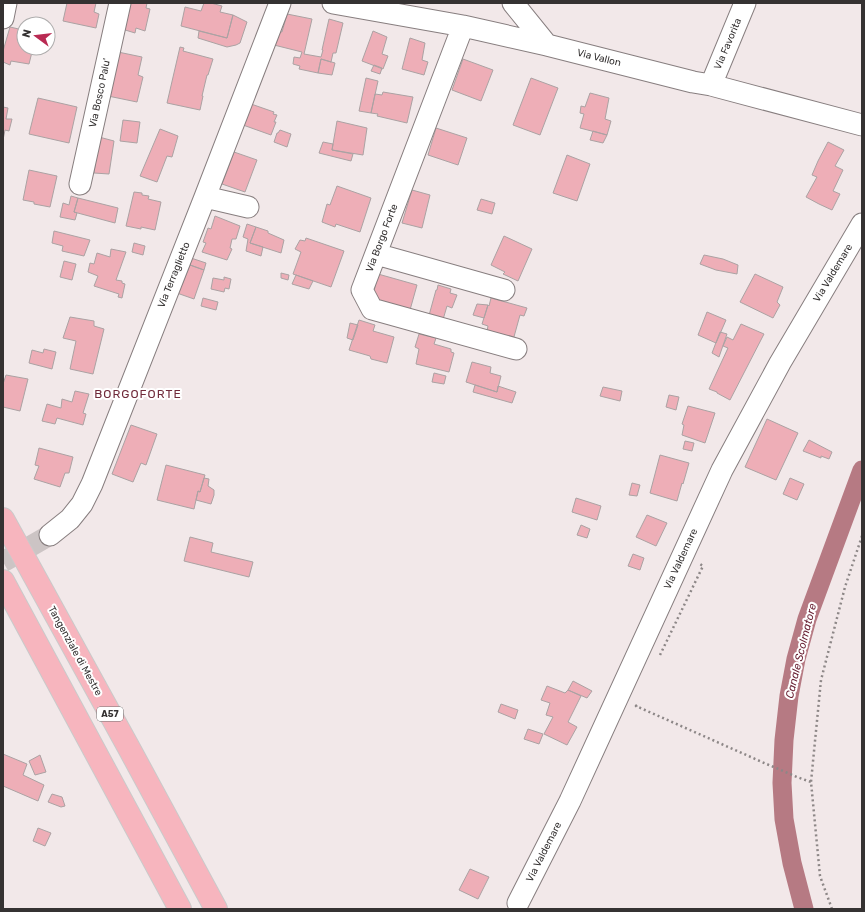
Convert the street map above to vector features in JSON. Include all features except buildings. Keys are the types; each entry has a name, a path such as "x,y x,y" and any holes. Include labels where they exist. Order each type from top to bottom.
{"highway":[{"name":"Tangenziale di Mestre","path":"3,519 216,909"},
{"path":"3,581 180,909"}],"street":[{"path":"3,18 6,3"},
{"name":"Via Bosco Palu'","path":"80,184 120,3"},
{"name":"Via Terraglietto","path":"50,536 70,519 82,504 92,484 280,3"},
{"name":"Via Vallon","path":"334,3 463,26 547,45 710,85 862,125"},
{"path":"513,3 547,45"},
{"name":"Via Favorita","path":"710,85 745,3"},
{"name":"Via Borgo Forte","path":"463,26 362,290 372,310 516,349"},
{"path":"205,197 248,207"},
{"name":"Via Valdemare","path":"518,903 570,801 722,470 780,363 862,224"},
{"path":"376,254 504,290"}],"path":[{"path":"832,909 820,876 811,782 821,680 845,587 862,536"},
{"path":"660,657 703,566 684,553"},
{"path":"640,699 636,706 797,778 811,782"}],"waterway":[{"name":"Canale Scolmatore","path":"804,909 792,863 784,819 782,783 784,740 789,696 796,659 807,619 862,470"}],"tunnel":[{"path":"3,562 50,535"}],"district":[{"name":"BORGOFORTE","path":"138,394"}]}
